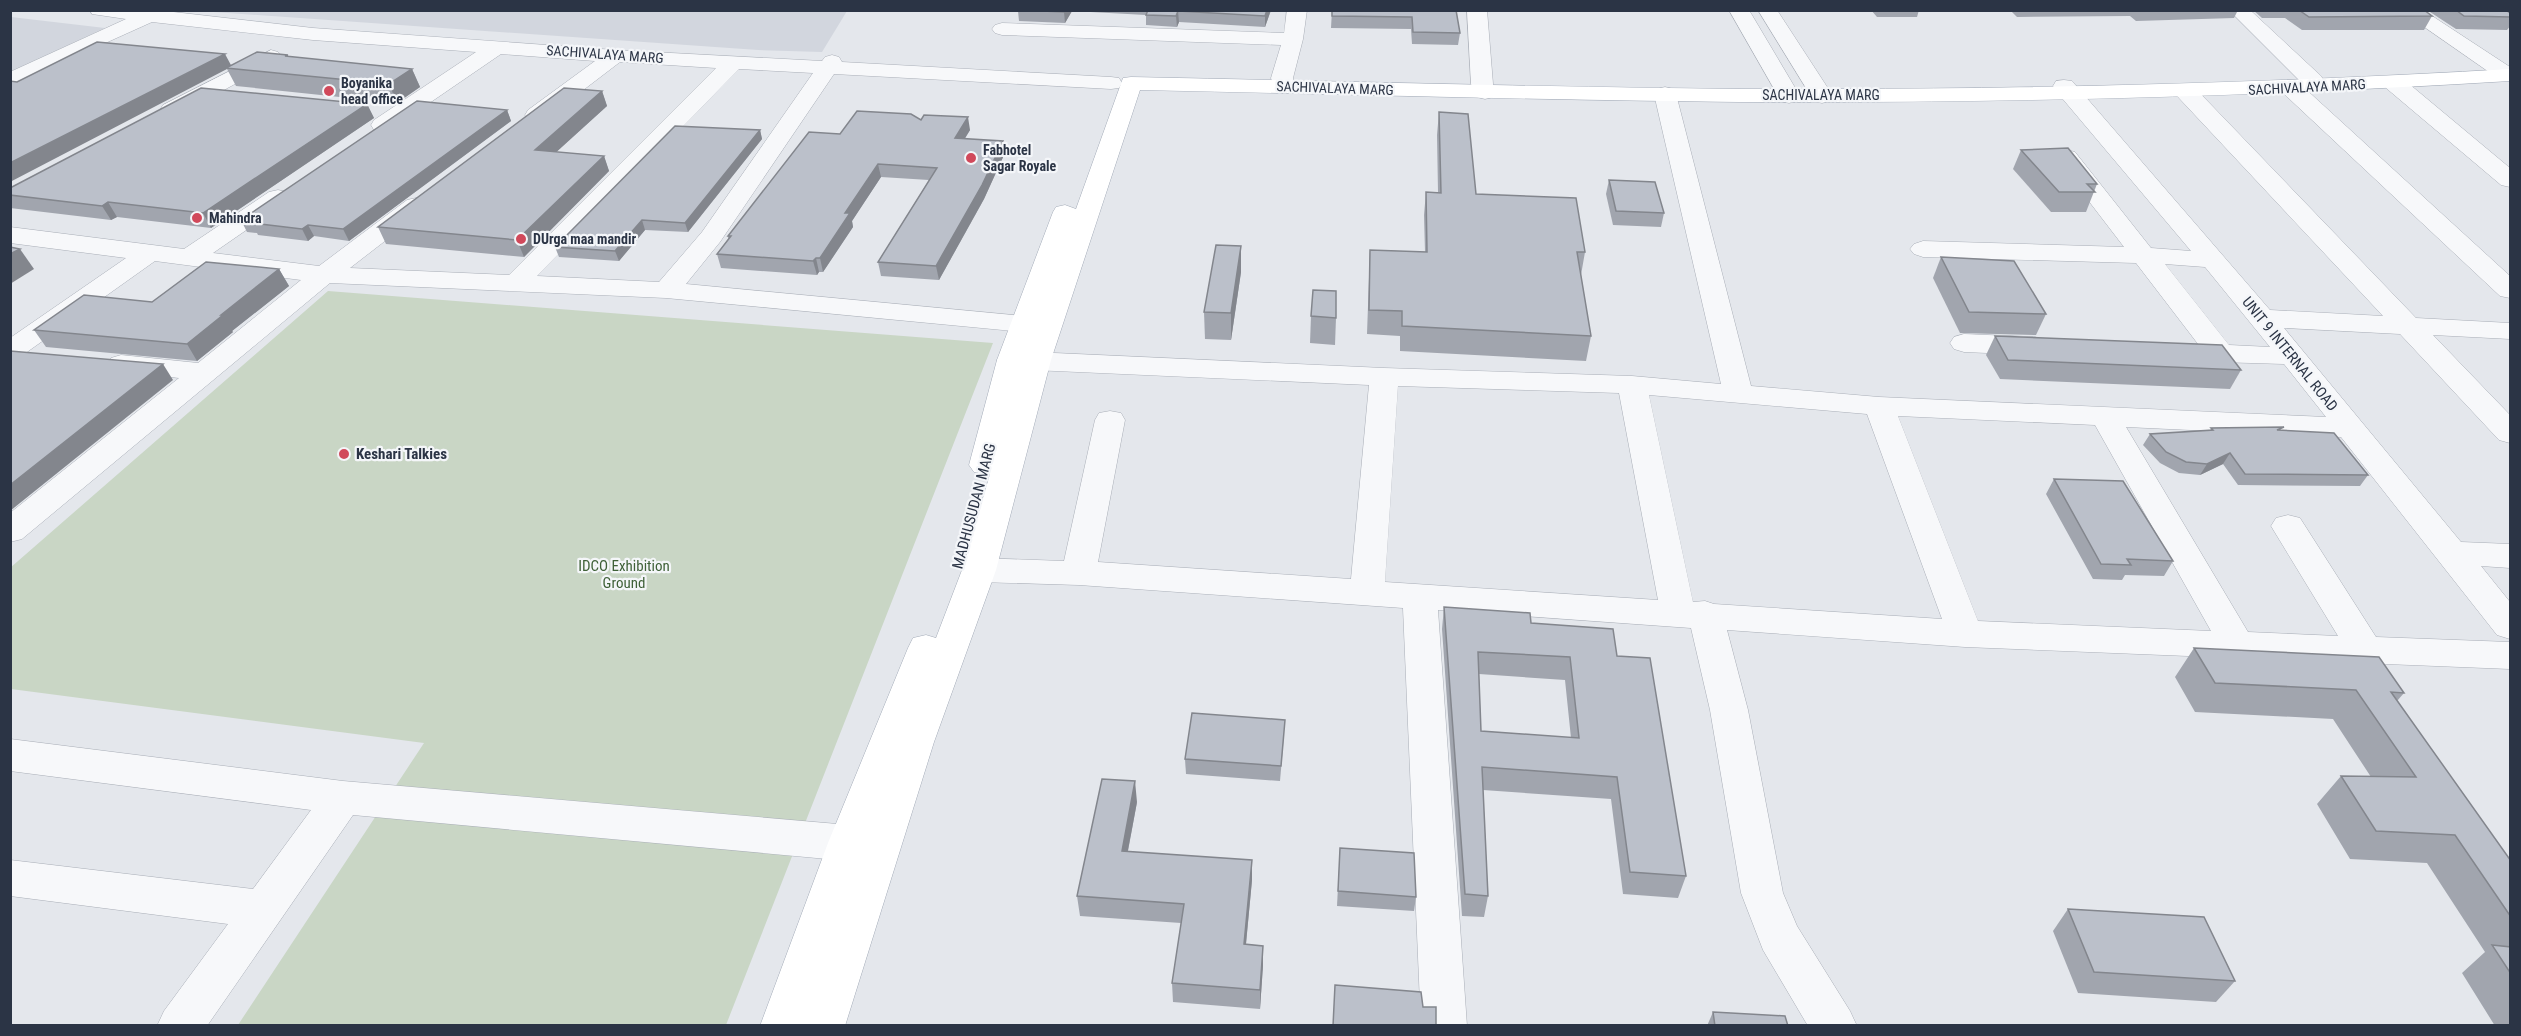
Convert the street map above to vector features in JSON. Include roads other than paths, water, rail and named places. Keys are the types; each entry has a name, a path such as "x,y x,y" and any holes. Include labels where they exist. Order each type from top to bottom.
{"main road":[{"name":"SACHIVALAYA MARG","path":"1483,88 1786,91 2068,90 2394,83 2507,71"},
{"name":"SACHIVALAYA MARG","path":"2068,90 2186,92 2507,71"},
{"name":"SACHIVALAYA MARG","path":"1122,78 1665,94 1786,91"},
{"name":"MADHUSUDAN MARG","path":"822,1026 915,742 979,570 1024,360 1024,324 1122,78"},
{"name":"MADHUSUDAN MARG","path":"783,1026 849,843 961,562 1024,360 1122,78"}],"street":[{"name":"SACHIVALAYA MARG","path":"99,10 158,13 497,47 734,62 830,64 1000,43 1122,78"},
{"path":"1073,31 1085,10"},
{"path":"1282,82 1293,39 1297,10"},
{"path":"1477,10 1483,88"},
{"path":"1739,10 1786,91"},
{"path":"1767,10 1819,91"},
{"path":"2238,10 2302,85 2511,290"},
{"path":"2409,10 2507,71"},
{"path":"10,80 158,13"},
{"path":"1000,43 1073,31 1129,26 1293,39"},
{"name":"SACHIVALAYA MARG","path":"321,30 830,64 1122,78"},
{"path":"153,119 321,30"},
{"path":"363,139 497,47"},
{"path":"519,128 615,56"},
{"path":"515,284 734,62"},
{"path":"666,290 711,237 830,64"},
{"path":"2394,83 2511,180"},
{"name":"UNIT 9 INTERNAL ROAD","path":"2068,90 2262,318 2511,626"},
{"path":"204,92 238,96"},
{"path":"2186,92 2511,433"},
{"path":"1665,94 1738,393"},
{"path":"367,109 402,112"},
{"path":"2063,151 2220,353"},
{"path":"190,257 296,184"},
{"path":"16,522 206,372 324,275 433,192"},
{"path":"10,235 324,275 666,290 1024,324"},
{"path":"1923,249 2144,255 2213,260"},
{"path":"10,352 150,253"},
{"path":"2262,318 2511,331"},
{"path":"1964,344 2057,347"},
{"path":"2162,351 2291,356"},
{"path":"10,352 45,357"},
{"path":"1024,360 1384,377 1632,385 1879,406 2351,428"},
{"path":"91,361 206,372"},
{"path":"1367,594 1384,377"},
{"path":"1632,385 1692,614 1729,710 1762,892 1779,936 1834,1026"},
{"path":"1879,406 1965,634"},
{"path":"2106,418 2237,645"},
{"path":"1080,573 1110,420"},
{"path":"2288,526 2366,651"},
{"path":"2450,553 2511,556"},
{"path":"979,570 1080,573 1965,634 2511,656"},
{"path":"1420,598 1444,1026"},
{"path":"10,755 342,798 849,843"},
{"path":"180,1026 342,798"},
{"path":"10,878 263,909"}],"place":[{"name":"Boyanika head office","path":"329,91"},
{"name":"Fabhotel Sagar Royale","path":"971,158"},
{"name":"Mahindra","path":"197,218"},
{"name":"DUrga maa mandir","path":"521,239"},
{"name":"Keshari Talkies","path":"344,454"}],"park label":[{"name":"IDCO Exhibition Ground","path":"624,574"}]}
